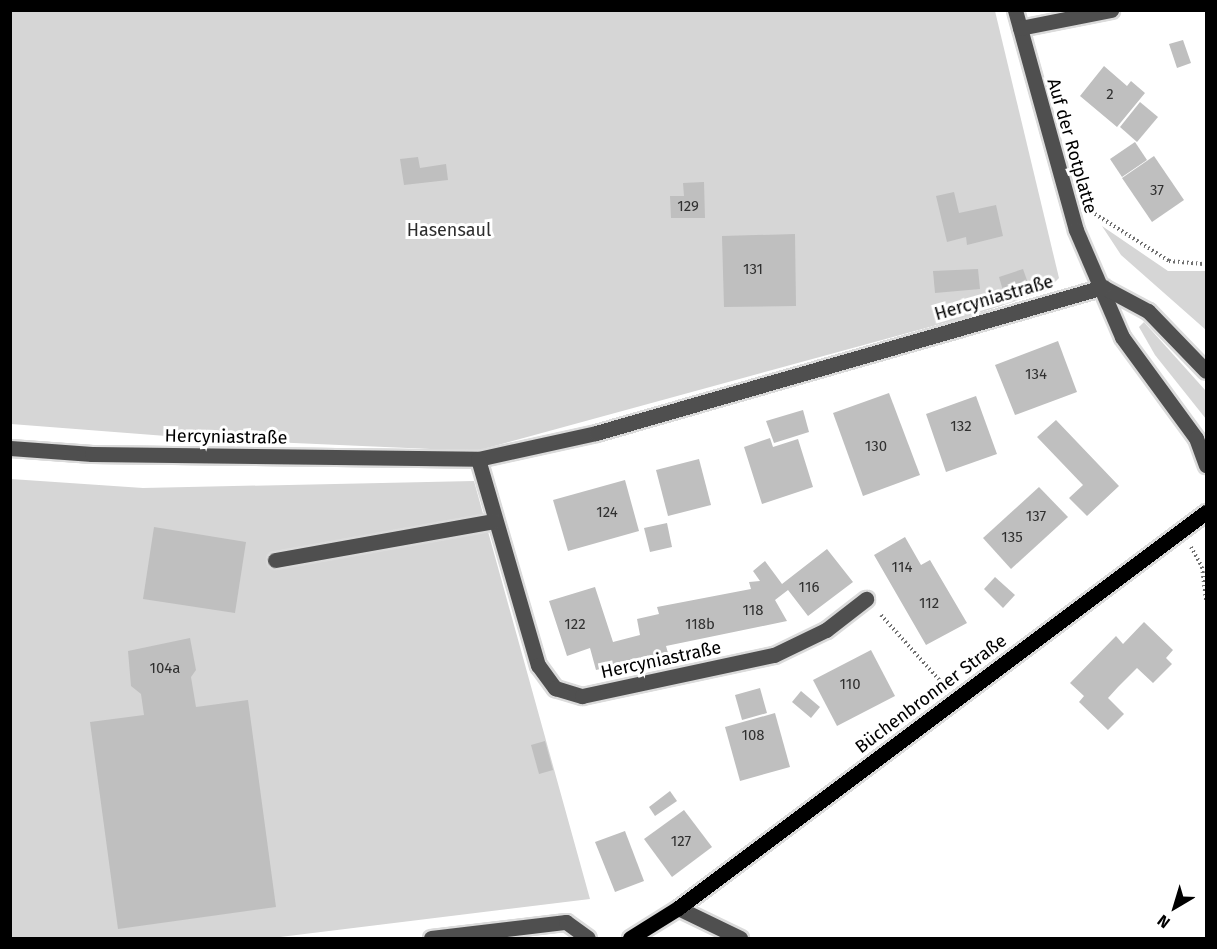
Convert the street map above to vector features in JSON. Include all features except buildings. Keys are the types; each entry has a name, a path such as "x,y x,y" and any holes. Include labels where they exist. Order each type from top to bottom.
{"main road":[{"name":"Büchenbronner Straße","path":"630,939 678,908 1206,512"}],"street":[{"name":"Auf der Rotplatte","path":"1015,10 1076,230 1103,287 1122,337 1196,438 1206,465"},
{"path":"1020,28 1111,10"},
{"path":"1103,287 1148,311 1206,371"},
{"name":"Hercyniastraße","path":"10,448 92,454 478,459 596,433 1103,287"},
{"name":"Hercyniastraße","path":"478,459 494,521 538,665 555,688 582,696 774,655 826,630 866,598"},
{"path":"275,560 494,521"},
{"path":"678,908 740,939"},
{"path":"431,939 566,922 588,939"}],"path":[{"path":"1065,195 1170,261 1206,264"},
{"path":"1181,531 1202,567 1206,600"},
{"path":"866,598 955,700"}],"green space":[{"name":"Hasensaul","path":"10,11 995,11 1059,278 1046,291 970,316 476,451 205,439 11,424"},
{"path":"1102,226 1168,271 1206,271 1206,330 1121,255"},
{"path":"1144,322 1206,391 1206,419 1155,355 1139,327"},
{"path":"11,479 143,488 474,481 590,899 272,938 11,938"}]}
